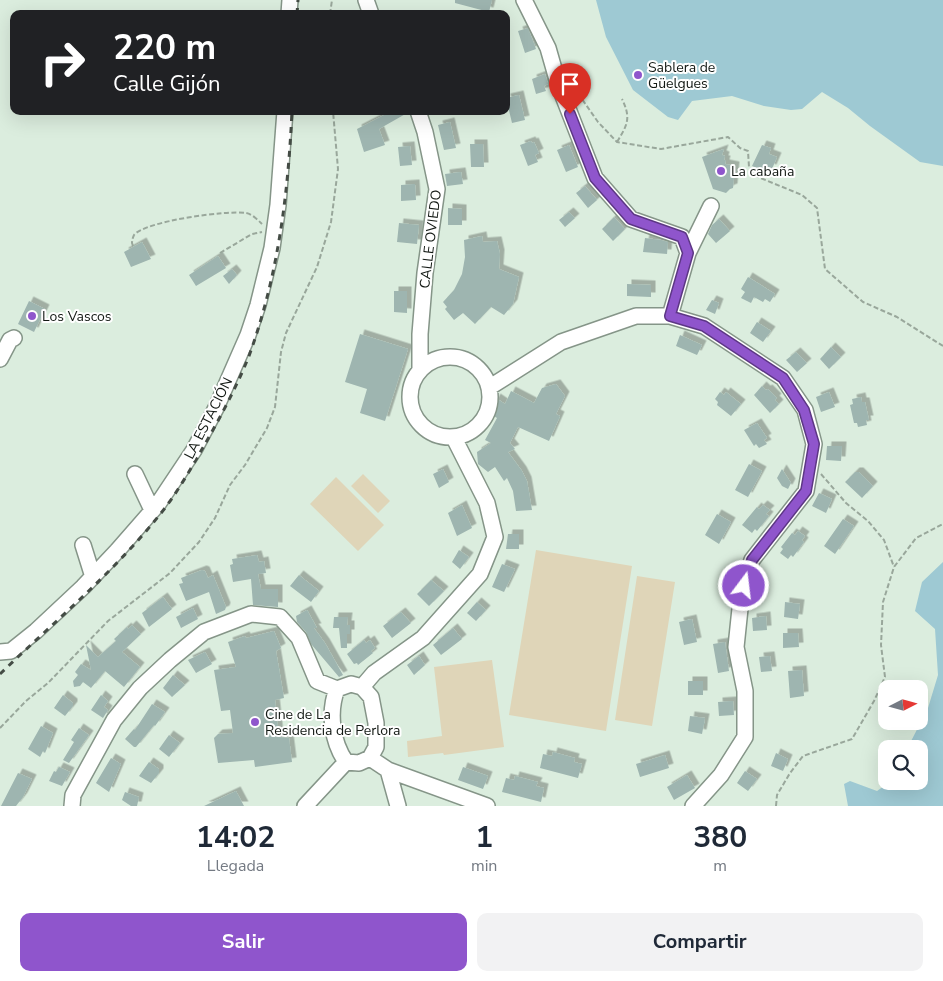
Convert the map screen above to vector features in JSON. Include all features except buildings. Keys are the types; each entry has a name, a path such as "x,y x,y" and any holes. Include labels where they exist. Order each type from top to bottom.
{"street":[{"path":"524,0 548,48 558,83 595,178 631,219 682,237 688,253"},
{"name":"LA ESTACIÓN","path":"0,652 12,650 36,631 93,577 152,510 194,450 216,408 248,335 258,304 274,233 278,205 285,115"},
{"name":"CALLE OVIEDO","path":"419,115 425,132 437,188 424,282 420,334 420,369"},
{"path":"670,316 688,253 711,206"},
{"path":"490,387 561,342 636,316 670,316 704,326 783,378 804,410 814,444 806,491 752,560 741,599 736,647 745,691 745,736 721,775 693,806"},
{"path":"0,359 10,340 14,338"},
{"path":"441,357 465,360 476,366 490,387 490,400 486,414 479,426 467,434 454,438 440,437 428,432 419,424 409,402 413,379 420,369 441,357"},
{"path":"362,687 374,673 423,638 480,574 495,537 488,503 454,438"},
{"path":"135,474 152,510"},
{"path":"83,545 93,577"},
{"path":"72,806 73,795 114,720 140,688 204,632 251,614 280,617 298,638 317,682 337,689 351,684 362,687 371,697 376,723 376,746 370,758 359,763 346,762 305,806"},
{"path":"337,689 332,702 333,728 338,751 346,762"},
{"path":"370,758 388,770 487,806"},
{"path":"388,770 398,806"}],"path":[{"path":"571,78 577,92 598,122 617,142 661,149 728,137 740,148 748,151 749,167 758,177 802,195 817,208 825,269 863,302 897,318 943,346"},
{"path":"617,142 624,131 628,118 628,112 622,99"},
{"path":"0,728 26,701 48,683 108,621 170,573 199,542 216,518 230,485 245,466 266,428 274,407 281,352 286,333 317,267 331,222 338,168 333,115"},
{"path":"133,246 134,235 146,228 226,212 249,214 274,233"},
{"path":"220,253 252,234 261,232 274,233"},
{"path":"811,464 846,503 868,521 884,540 894,567"},
{"path":"776,806 777,795 790,772 803,756 852,739 885,677 882,645 883,602 894,567 916,538 943,524"}],"shaded area":[{"path":"363,474 390,501 378,513 351,486"},
{"path":"336,477 384,525 358,551 310,504"},
{"path":"536,550 632,566 606,731 509,715"},
{"path":"637,576 675,582 652,726 615,720"},
{"path":"492,660 504,747 444,755 443,753 408,757 407,741 442,736 434,667"}],"water":[{"path":"596,0 943,0 943,166 920,162 848,108 822,92 802,109 791,110 764,106 732,96 692,101 678,120 668,117 633,90 606,37"},
{"path":"943,562 943,806 848,806 844,784 850,781 877,791 928,790 928,740 912,740 917,730 928,730 928,708 938,675 935,629 915,611 922,582"}],"railway":[{"path":"297,10 298,0"},
{"path":"0,674 106,574 146,531 165,508 181,484 223,412 249,356 259,326 274,266 288,174 292,115"}],"place":[{"name":"Sablera de Güelgues","path":"638,75"},
{"name":"La cabaña","path":"721,171"},
{"name":"Los Vascos","path":"32,316"},
{"name":"Cine de La Residencia de Perlora","path":"255,722"}],"route":[{"path":"570,114 595,178 631,219 682,237 688,253 670,316 704,326 783,378 804,410 814,444 806,491 752,560 744,586"}]}
